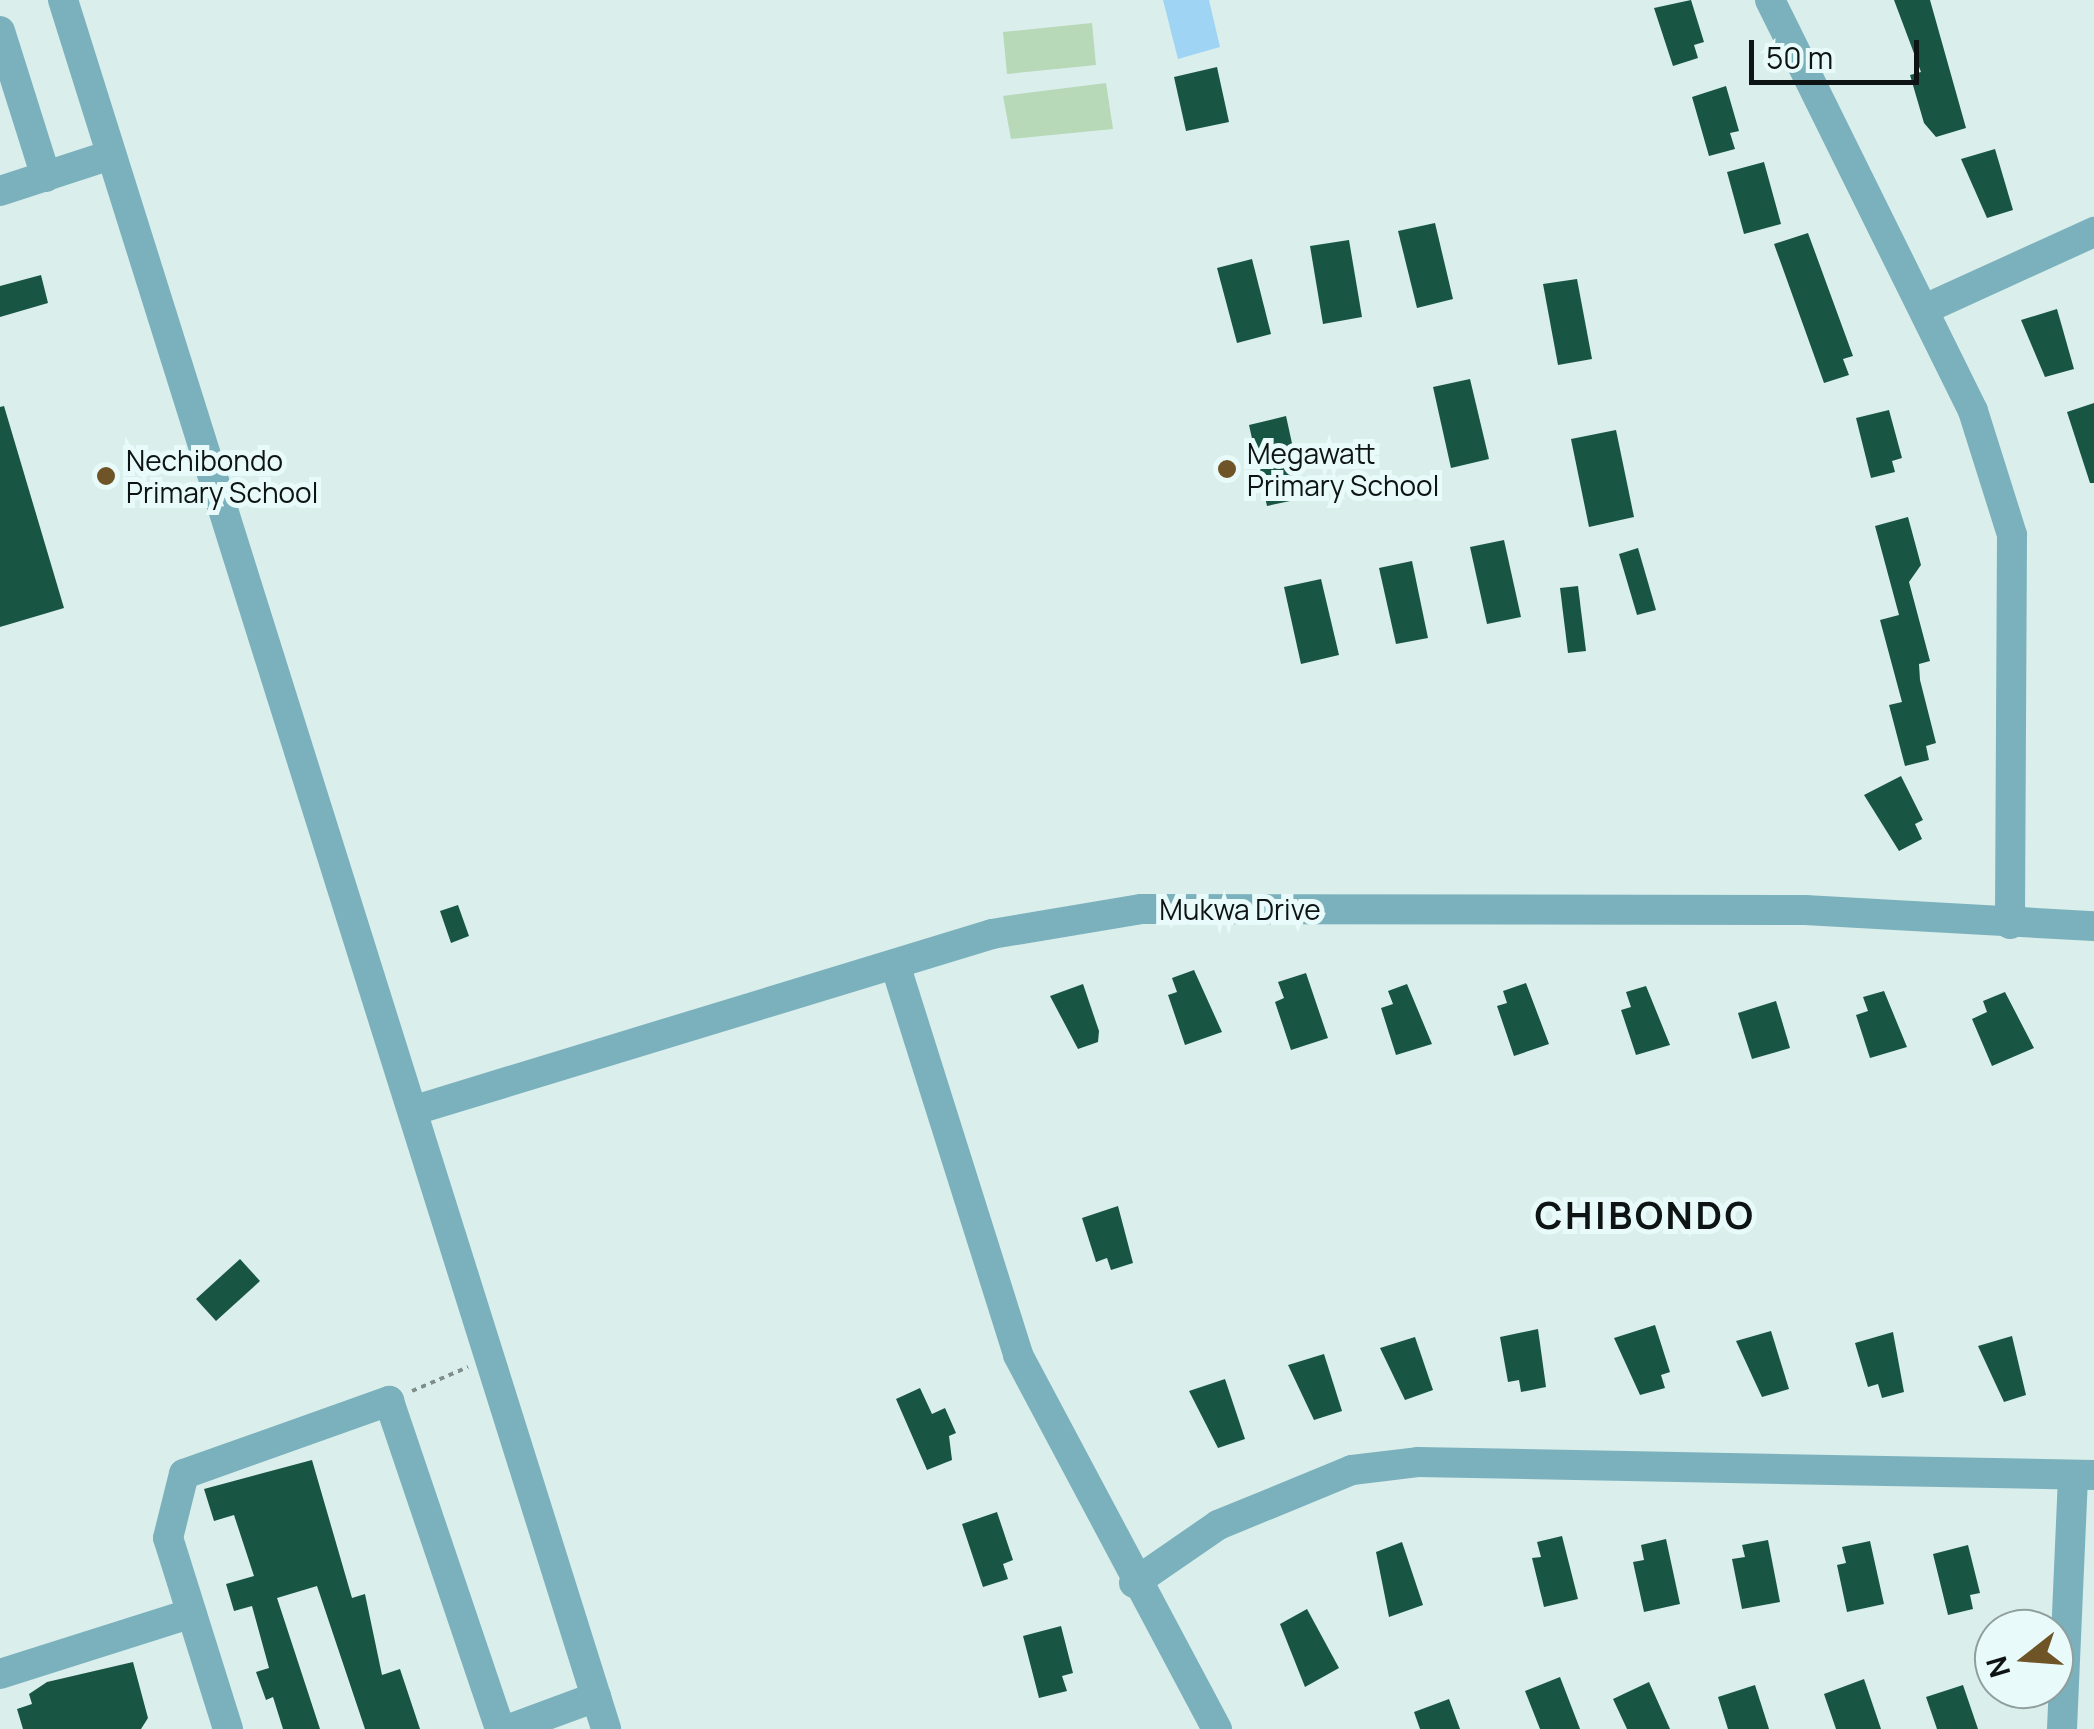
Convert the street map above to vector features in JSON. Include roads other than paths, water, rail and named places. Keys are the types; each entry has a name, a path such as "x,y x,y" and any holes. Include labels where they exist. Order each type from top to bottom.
{"street":[{"path":"63,0 415,1110 606,1729"},
{"path":"1770,0 1973,411 2012,535 2010,924"},
{"path":"0,31 46,176"},
{"path":"0,191 111,155"},
{"path":"1925,309 2094,232"},
{"name":"Mukwa Drive","path":"415,1110 992,934 1142,909 1805,910 2094,926"},
{"path":"895,964 1018,1355 1134,1582 1216,1729"},
{"path":"228,1729 168,1538 184,1474 389,1401 500,1729"},
{"path":"1134,1582 1218,1525 1368,1468 2083,1476 2062,1729"},
{"path":"0,1674 192,1614"},
{"path":"510,1729 596,1697"}],"water":[{"path":"1163,0 1209,0 1220,47 1178,59"}],"place":[{"name":"Megawatt Primary School","path":"1227,469"},
{"name":"Nechibondo Primary School","path":"106,476"}],"district":[{"name":"CHIBONDO","path":"1645,1215"}]}
